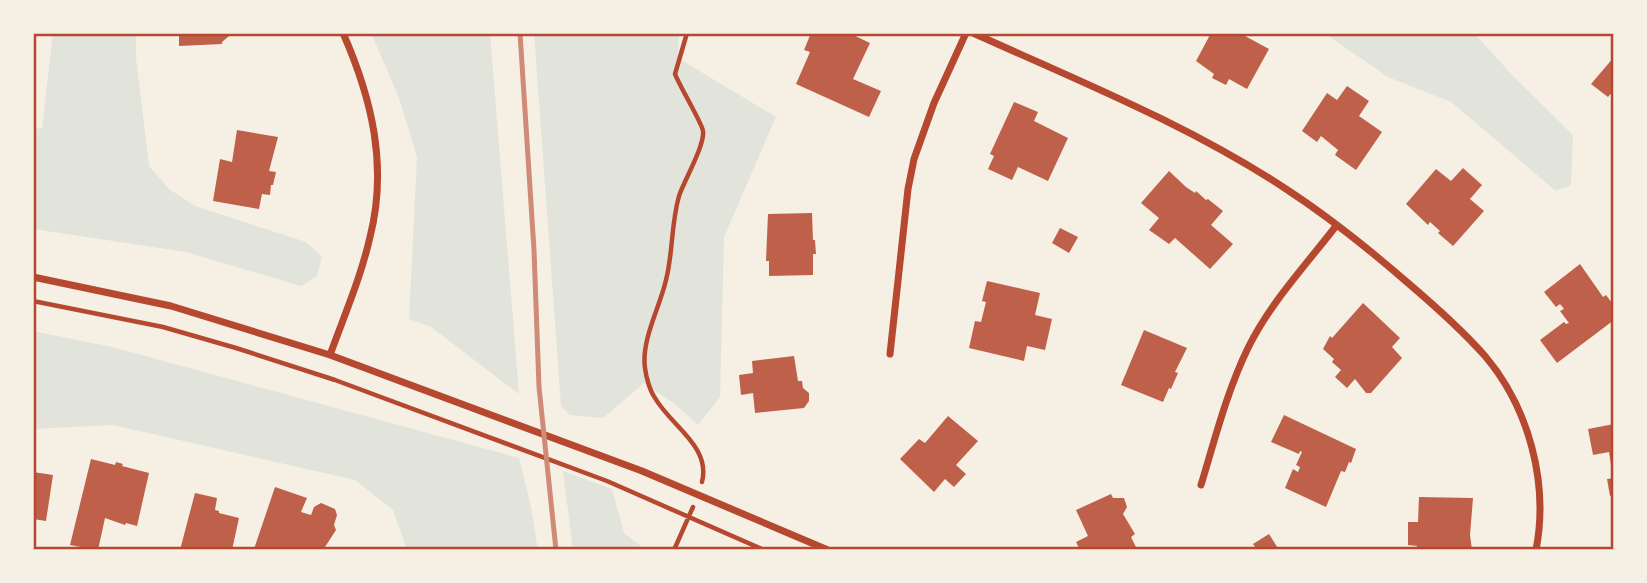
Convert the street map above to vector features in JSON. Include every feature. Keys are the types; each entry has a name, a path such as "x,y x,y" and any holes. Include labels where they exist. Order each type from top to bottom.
{"street":[{"path":"330,355 370,240 376,213 376,151 369,101 343,33"},
{"path":"890,354 908,189 914,159 934,103 966,33"},
{"path":"973,33 1139,108 1286,190 1382,260 1440,311 1486,357 1516,406 1537,467 1540,494 1536,550"},
{"path":"1200,485 1231,390 1249,347 1276,302 1336,226"},
{"path":"33,276 171,306 330,355 642,471 828,550"}],"path":[{"path":"674,550 690,517 705,471 694,445 654,397 644,367 648,335 666,279 675,213 702,141 703,130 675,74 687,33"},
{"path":"33,301 163,327 236,348 474,430 607,481 764,550"}],"shaded area":[{"path":"53,33 136,33 136,57 149,166 169,189 195,206 306,242 322,257 317,276 301,286 186,252 33,229 33,129 42,128"},
{"path":"371,33 490,33 519,394 431,327 409,319 417,157 399,98"},
{"path":"534,33 679,33 678,58 776,117 724,237 720,397 698,425 676,405 644,383 603,418 570,415 561,406"},
{"path":"1324,33 1474,33 1573,135 1571,185 1556,191 1451,102 1388,77"},
{"path":"33,331 112,347 519,458 538,550 407,550 393,510 355,480 113,425 33,429"},
{"path":"563,471 612,489 624,533 646,550 573,550"}],"building":[{"path":"179,33 229,33 229,36 222,44 179,46"},
{"path":"811,33 817,36 819,33 849,33 870,43 853,79 881,91 869,117 796,84 810,52 804,50"},
{"path":"1211,33 1247,33 1245,36 1269,49 1247,89 1229,79 1226,85 1212,78 1214,74 1196,61"},
{"path":"1614,57 1614,90 1608,97 1591,84"},
{"path":"1347,86 1369,101 1359,116 1382,132 1356,170 1335,155 1338,150 1321,136 1317,142 1302,131 1327,93 1337,100"},
{"path":"1014,102 1038,112 1034,121 1068,138 1048,181 1018,167 1012,180 988,169 994,156 990,154"},
{"path":"237,130 278,137 269,171 276,172 273,185 270,195 262,194 259,209 213,201 220,159 232,162"},
{"path":"1463,168 1482,185 1470,199 1484,211 1453,246 1430,222 1428,225 1406,204 1436,169 1451,181"},
{"path":"1169,171 1186,187 1223,211 1211,225 1233,244 1210,269 1175,238 1169,244 1149,230 1159,218 1141,203"},
{"path":"812,213 816,254 813,254 813,275 769,276 769,261 766,261 768,214"},
{"path":"1060,228 1078,237 1069,253 1052,243"},
{"path":"1580,264 1603,297 1606,295 1614,302 1614,320 1557,363 1540,340 1564,322 1569,323 1560,311 1564,309 1560,304 1556,307 1544,292"},
{"path":"987,281 1040,293 1035,315 1052,319 1045,350 1027,346 1024,361 969,348 975,321 981,322"},
{"path":"1363,303 1400,338 1392,347 1402,358 1371,393 1366,393 1355,379 1347,388 1335,377 1341,370 1323,349 1330,336 1332,338"},
{"path":"1144,330 1187,348 1163,402 1121,385"},
{"path":"794,356 798,381 802,381 803,388 809,393 809,401 804,408 755,413 753,393 741,395 739,375 753,373 752,361"},
{"path":"1284,415 1356,449 1345,472 1341,471 1326,507 1285,488 1293,469 1298,472 1300,467 1296,465 1302,452 1299,454 1271,442"},
{"path":"948,416 978,441 956,465 966,474 954,487 945,479 934,492 900,459 919,439 925,443"},
{"path":"1614,424 1612,471 1609,452 1593,455 1588,429"},
{"path":"91,459 115,465 116,462 149,473 137,526 105,518 98,550 70,545"},
{"path":"33,472 53,475 46,521 33,519"},
{"path":"1614,478 1614,495 1610,496 1607,479"},
{"path":"275,487 307,498 301,512 311,515 314,507 321,503 335,509 336,530 325,547 331,550 254,549"},
{"path":"195,493 217,498 215,510 239,518 232,550 180,550"},
{"path":"1111,494 1113,498 1124,498 1127,507 1123,514 1135,534 1131,537 1136,547 1132,550 1080,550 1076,542 1088,536 1076,510"},
{"path":"1419,497 1473,498 1470,535 1472,550 1416,550 1417,546 1408,545 1408,522 1418,522"},
{"path":"1269,534 1279,550 1251,550 1255,547 1253,544"}],"railway":[{"path":"520,33 534,250 539,387 556,550"}]}
